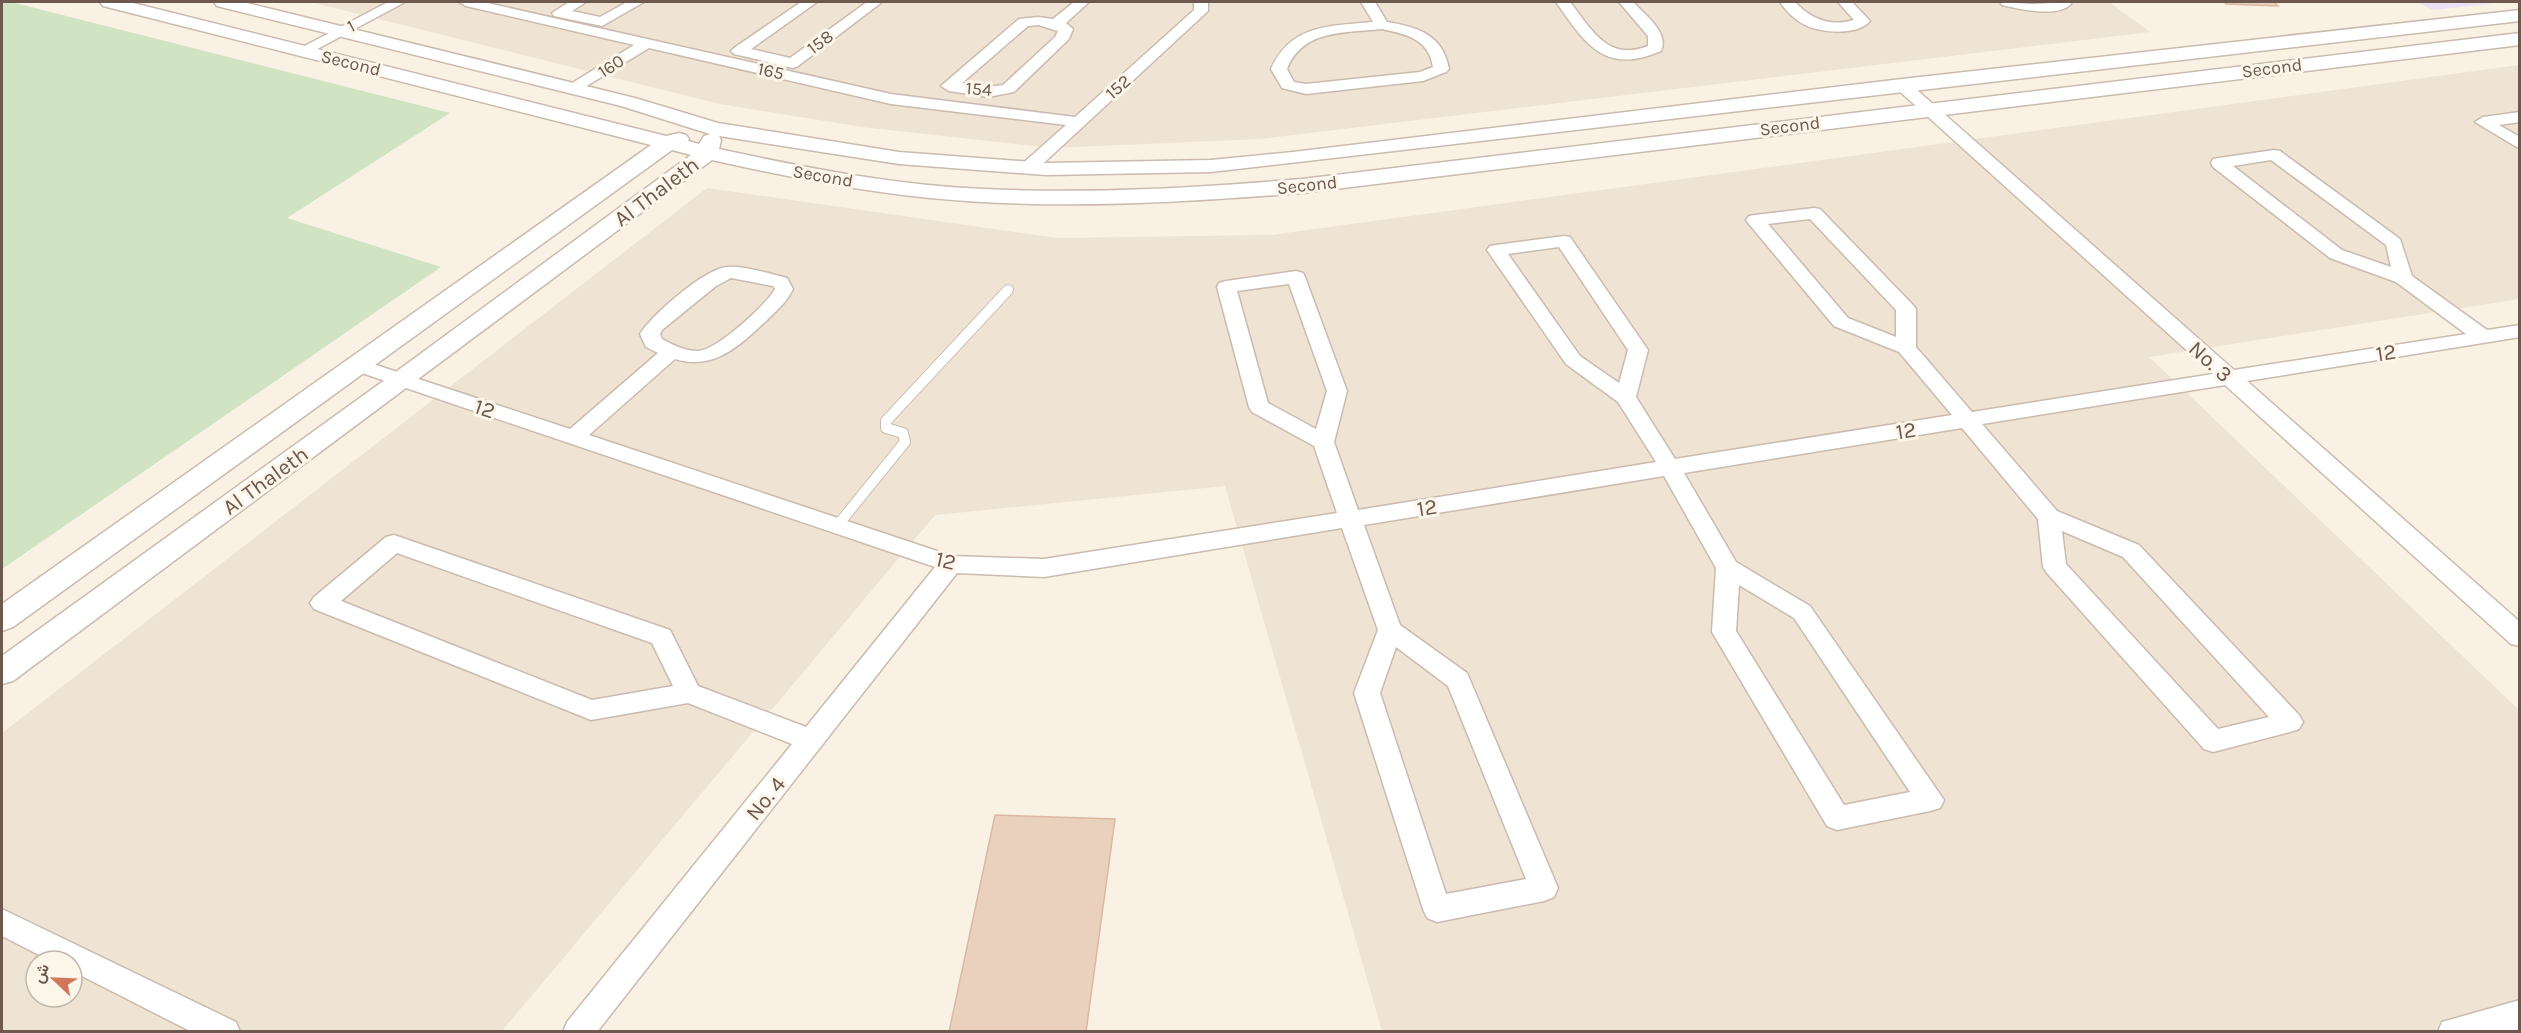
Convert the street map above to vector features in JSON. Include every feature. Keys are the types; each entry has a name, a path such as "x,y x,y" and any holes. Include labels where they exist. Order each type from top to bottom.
{"street":[{"name":"Second","path":"110,2 668,143"},
{"name":"Second","path":"223,2 628,102 711,141 843,180 953,194 1039,197 1213,194 1302,186 2520,39"},
{"name":"1","path":"303,51 398,2"},
{"name":"165","path":"466,2 891,99 1080,122"},
{"path":"579,2 559,13 602,22 637,2"},
{"name":"158","path":"810,2 739,51 793,63 874,2"},
{"path":"1056,24 1082,2"},
{"name":"152","path":"1028,168 1201,11 1201,2"},
{"path":"1368,2 1382,25 1424,36 1441,55 1441,69 1424,76 1306,89 1288,85 1279,69 1282,56 1298,40 1314,34 1382,25"},
{"path":"1563,2 1597,45 1611,55 1642,56 1656,48 1655,35 1626,2"},
{"path":"1787,2 1806,20 1841,26 1863,21 1845,2"},
{"path":"2007,2 2033,8 2064,4 2064,2"},
{"name":"Second","path":"711,141 1028,168 1128,169 1211,166 2520,15"},
{"name":"154","path":"1038,21 1056,24 1066,29 1062,39 1008,89 988,92 949,86 1024,22 1038,21"},
{"name":"160","path":"575,88 647,43"},
{"name":"No. 3","path":"1902,85 2520,637"},
{"path":"2520,117 2483,122 2520,144"},
{"name":"Al Thaleth","path":"2,619 668,143 711,141"},
{"name":"Al Thaleth","path":"2,672 402,380 711,141"},
{"path":"2403,278 2394,243 2274,155 2219,163 2336,254 2403,278 2483,337"},
{"path":"1906,348 1906,309 1814,213 1755,220 1842,322 1906,348 2049,517 2131,551 2290,722 2212,741 2055,567 2049,517"},
{"path":"1626,397 1638,350 1564,241 1496,250 1573,360 1626,397 1728,568 1803,612 1930,800 1838,818 1724,632 1728,568"},
{"path":"737,272 780,282 784,285 783,293 777,300 728,346 701,358 671,352 653,343 650,338 652,330 716,277 737,272"},
{"path":"1323,442 1259,407 1226,287 1296,277 1337,391 1323,442 1390,630 1458,680 1544,888 1437,909 1367,693 1390,630"},
{"name":"12","path":"357,366 951,564 1044,568 2520,331"},
{"path":"574,437 671,352"},
{"path":"689,693 661,637 394,543 322,603 591,710 689,693 811,740"},
{"name":"No. 4","path":"578,1032 951,564"},
{"path":"2,922 225,1032"},
{"path":"2453,1032 2520,1014"}],"lane":[{"path":"837,526 905,442 903,433 886,428 886,421 1008,290"}],"shaded area":[{"path":"310,2 2109,2 2150,32 1260,139 1051,148 862,127 720,104"},
{"path":"2417,2 2506,2 2433,10"},
{"path":"2519,65 2519,299 2149,357 2519,710 2519,1031 1382,1031 1225,486 935,515 502,1031 2,1032 2,733 707,188 1057,238 1271,235"}],"green space":[{"path":"2,2 11,2 450,113 287,218 441,267 2,569"}],"building":[{"path":"2224,2 2274,2 2278,6 2226,4"},
{"path":"995,815 1115,819 1086,1032 949,1032"}]}
